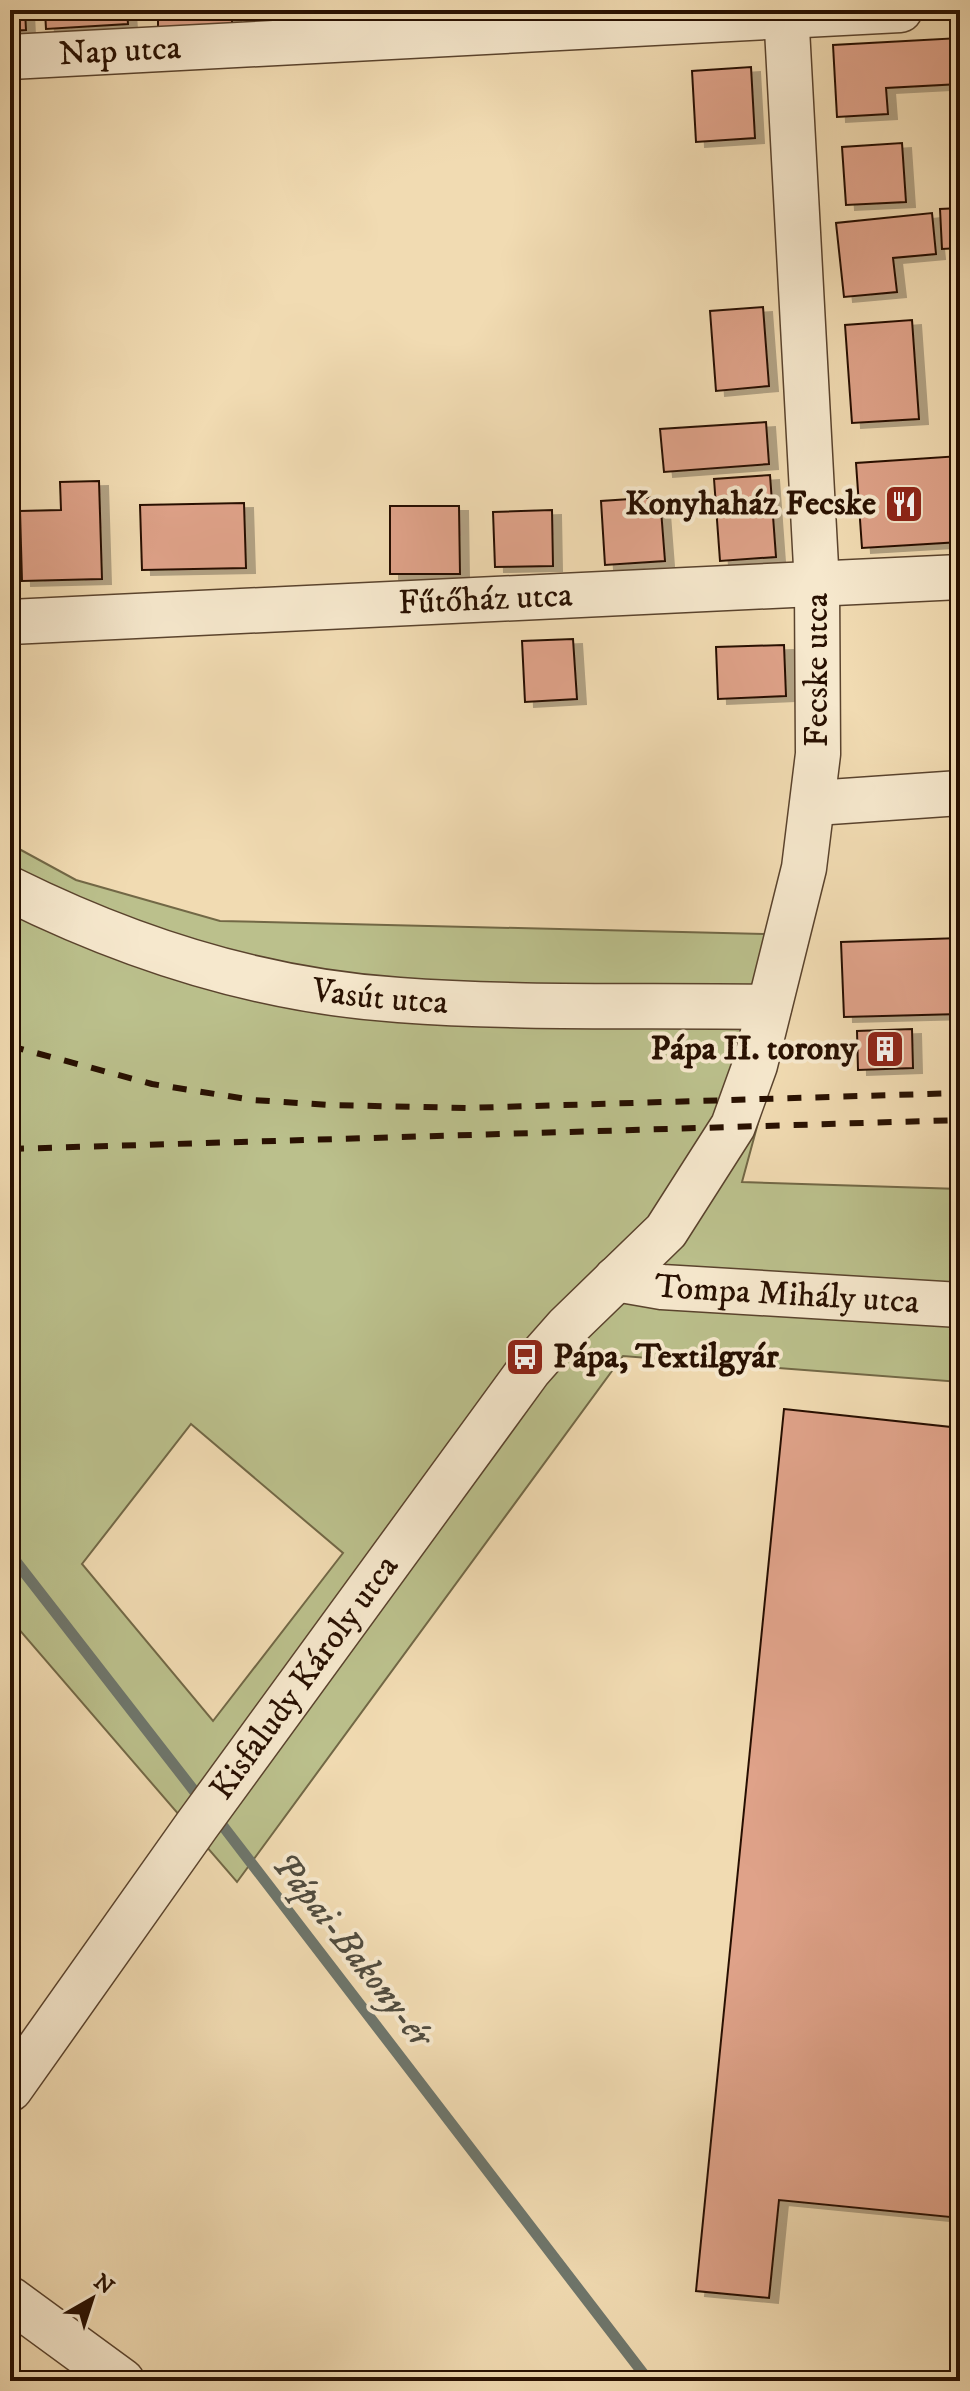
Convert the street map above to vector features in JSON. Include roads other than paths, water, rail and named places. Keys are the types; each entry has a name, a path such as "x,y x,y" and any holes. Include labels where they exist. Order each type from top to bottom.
{"street":[{"name":"Nap utca","path":"10,57 786,13 900,10"},
{"name":"Fecske utca","path":"616,1279 666,1231 733,1126 755,1065 804,868 815,803 818,754 817,585 786,13"},
{"name":"Fűtőház utca","path":"10,622 960,577"},
{"path":"815,803 960,793"},
{"name":"Vasút utca","path":"10,889 96,928 193,962 260,980 328,991 398,1000 769,1007"},
{"name":"Tompa Mihály utca","path":"616,1279 662,1287 960,1305"},
{"name":"Kisfaludy Károly utca","path":"10,2089 197,1825 529,1370 616,1279"},
{"path":"10,2299 122,2381"}],"waterway":[{"name":"Pápai-Bakony-ér","path":"10,1554 202,1801"},
{"name":"Pápai-Bakony-ér","path":"216,1817 649,2381"}],"railway":[{"path":"10,1046 152,1084 253,1100 329,1105 467,1108 960,1093"},
{"path":"10,1149 960,1120"}],"place":[{"name":"Konyhaház Fecske","path":"904,504"},
{"name":"Pápa II. torony","path":"885,1049"},
{"name":"Pápa, Textilgyár","path":"525,1357"}]}
